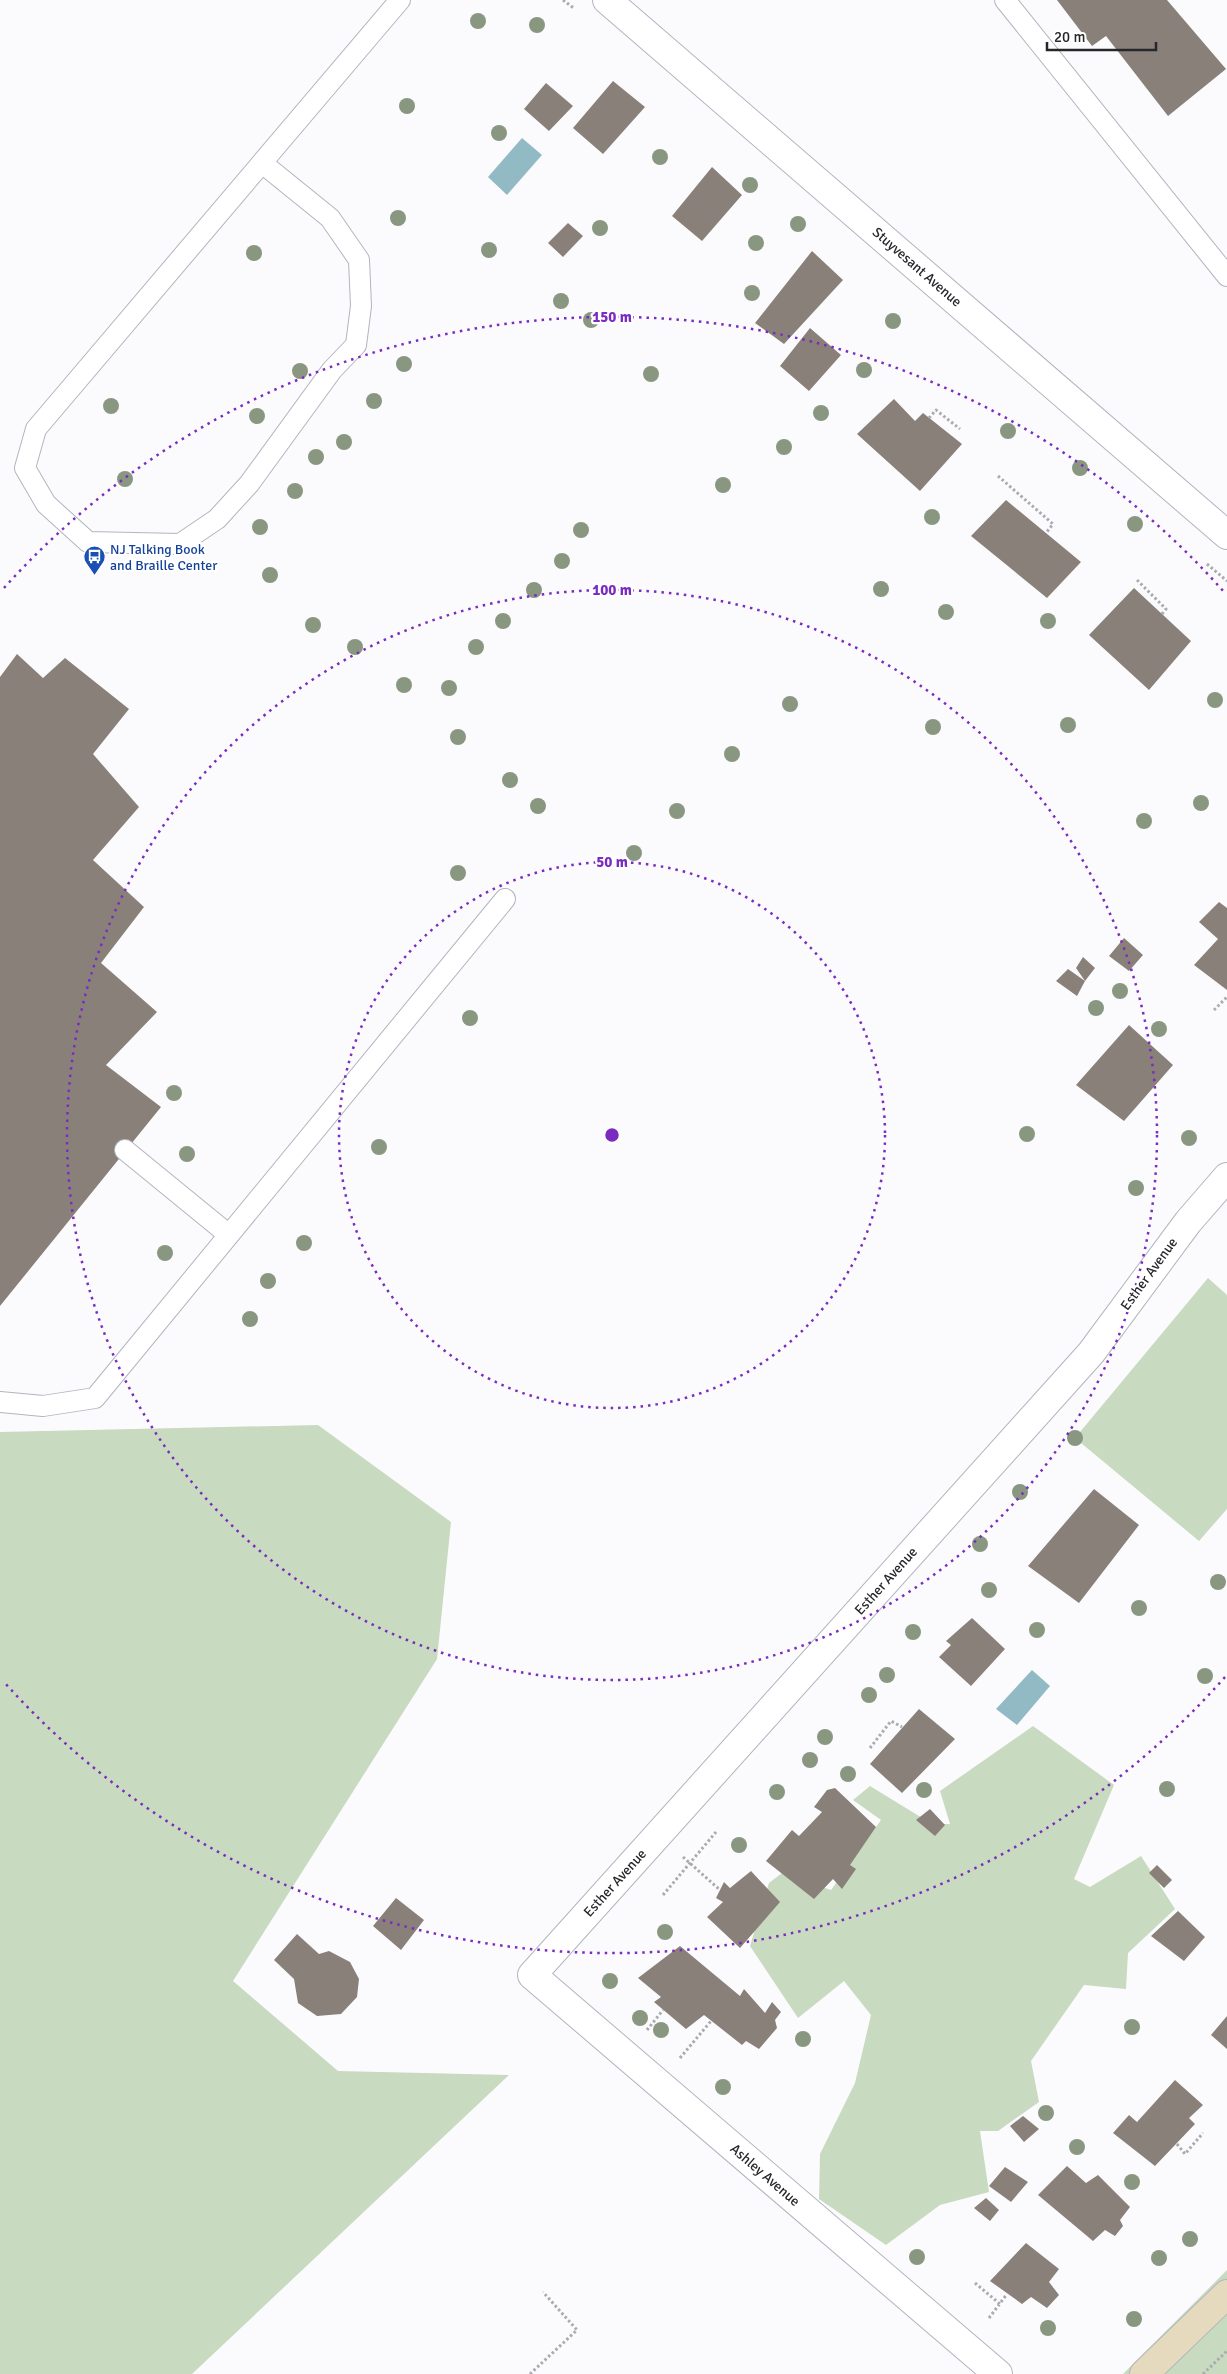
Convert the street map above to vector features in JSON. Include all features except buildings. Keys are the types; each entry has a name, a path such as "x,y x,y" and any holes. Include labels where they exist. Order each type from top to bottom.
{"street":[{"name":"Stuyvesant Avenue","path":"607,0 1227,535"},
{"name":"Esther Avenue","path":"532,1975 1091,1353 1188,1222 1227,1177"},
{"name":"Ashley Avenue","path":"532,1975 998,2374"},
{"path":"1144,2374 1227,2294"}],"lane":[{"path":"262,163 330,218 359,260 361,306 356,345 332,370 249,484 217,519 180,544 88,542 46,504 25,468 36,429 400,0"},
{"path":"1005,0 1227,276"},
{"path":"0,1402 42,1406 95,1398 506,899"},
{"path":"125,1150 229,1235"}],"path":[{"path":"929,418 936,410 960,429"},
{"path":"998,476 1053,524 1046,533"},
{"path":"1137,580 1166,609 1162,614"},
{"path":"1214,1010 1227,996"},
{"path":"870,1748 891,1721 902,1728"},
{"path":"663,1895 716,1832"},
{"path":"680,1855 720,1890"},
{"path":"659,2084 711,2021"},
{"path":"1176,2144 1185,2154 1203,2133"},
{"path":"975,2282 1000,2304"},
{"path":"530,2374 578,2330 543,2292"},
{"path":"989,2318 1008,2294"},
{"path":"1203,2374 1227,2351"}],"green space":[{"path":"1208,1278 1227,1295 1227,1509 1199,1541 1075,1438"},
{"path":"318,1425 451,1522 437,1659 233,1981 338,2071 509,2075 192,2374 0,2374 0,1432"},
{"path":"1033,1726 1114,1785 1074,1879 1090,1887 1141,1856 1175,1909 1128,1953 1126,1989 1084,1985 1031,2061 1039,2102 998,2131 980,2131 989,2192 940,2205 886,2245 819,2199 820,2154 855,2083 871,2015 844,1981 798,2018 750,1946 769,1883 782,1873 831,1890 881,1820 853,1800 870,1786 932,1824 950,1824 940,1791"},
{"path":"1227,2270 1227,2374 1123,2374"}],"water":[{"path":"522,138 542,155 507,195 488,177"},
{"path":"1032,1670 1050,1686 1017,1725 996,1709"}],"place":[{"name":"NJ Talking Book and Braille Center","path":"94,576"}]}
